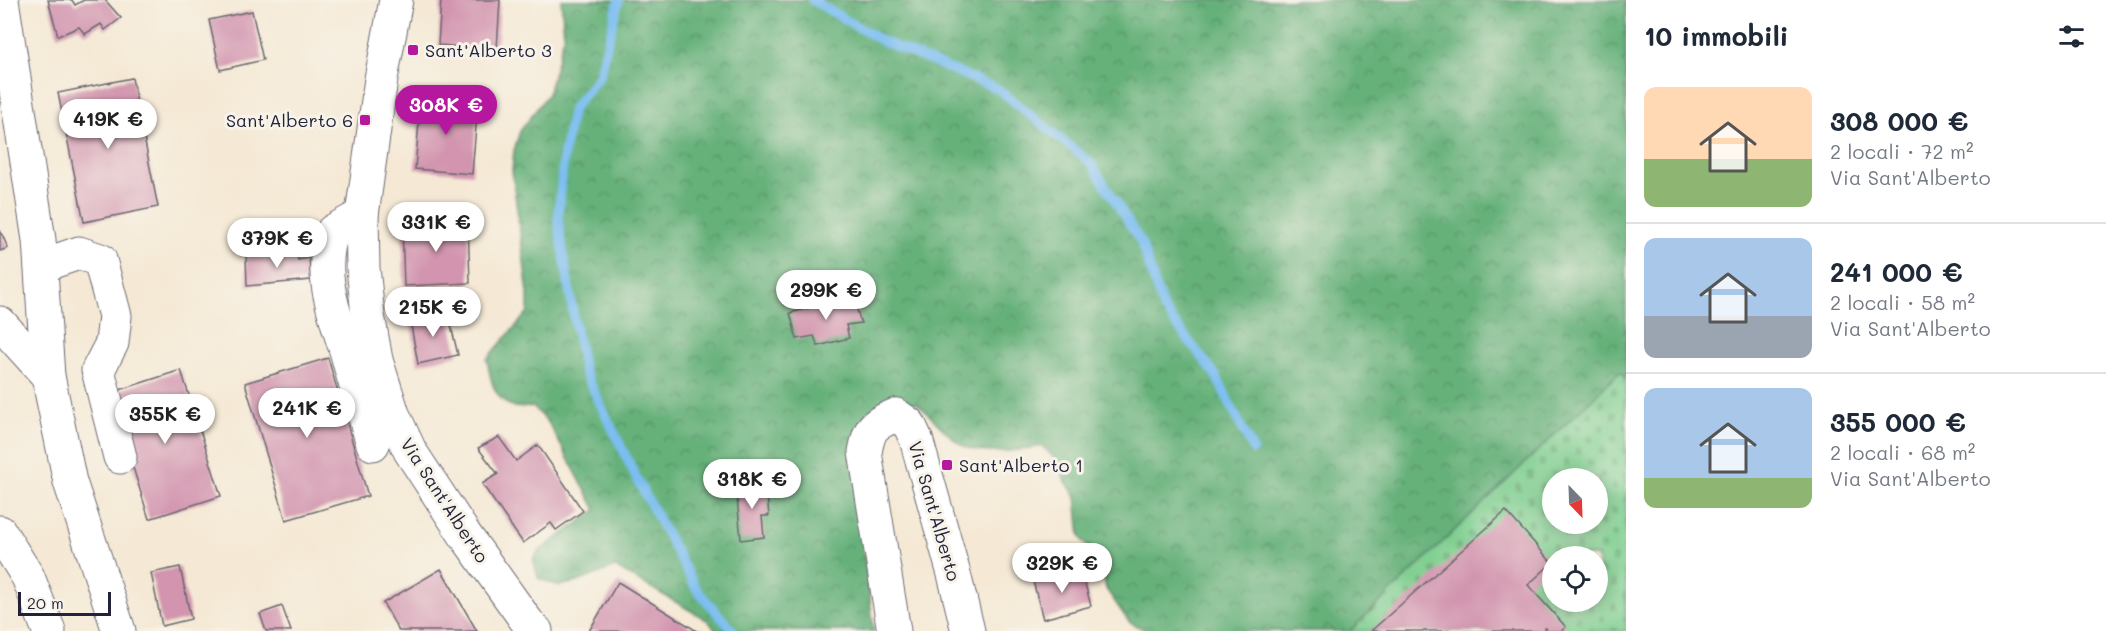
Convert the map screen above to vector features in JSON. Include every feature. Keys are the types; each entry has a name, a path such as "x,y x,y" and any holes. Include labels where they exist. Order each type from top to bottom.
{"street":[{"path":"2,0 12,138 39,240 48,376 70,482 119,631"},
{"name":"Via Sant'Alberto","path":"396,0 381,79 362,215 363,268 376,360 393,414 410,451 465,535 536,631"},
{"name":"Via Sant'Alberto","path":"362,215 333,231 328,243 326,260 328,290 373,444"},
{"path":"41,266 79,254 100,260 115,316 112,343 98,370 120,457"},
{"path":"0,323 48,376"},
{"name":"Via Sant'Alberto","path":"894,631 865,452 868,436 877,423 896,415 909,424 916,439 968,631"},
{"path":"0,532 28,577 49,631"}],"green space":[{"path":"561,0 1626,0 1626,378 1620,372 1350,631 1147,631 1129,622 1106,589 1102,569 1080,536 1076,497 1057,461 1042,446 1002,452 971,449 952,437 917,403 897,404 876,410 861,529 874,631 717,631 707,620 615,567 578,582 558,586 538,578 533,559 539,551 596,510 548,422 533,407 514,407 501,399 494,387 487,359 528,312 528,293 512,171 514,150 520,131 548,94 564,35"},
{"path":"1620,372 1626,378 1626,631 1350,631"}],"building":[{"path":"48,0 72,0 75,5 84,0 105,0 121,18 105,30 101,24 85,34 79,27 58,36"},
{"path":"441,0 500,0 497,49 438,45"},
{"path":"252,11 263,60 220,70 209,20"},
{"path":"132,78 158,207 84,222 58,93"},
{"path":"421,98 478,103 472,174 415,169"},
{"path":"468,220 470,283 404,286 402,223"},
{"path":"0,230 8,248 0,251"},
{"path":"296,250 298,260 309,258 311,280 247,286 246,256"},
{"path":"853,296 861,323 846,325 849,338 818,346 814,336 797,339 790,313"},
{"path":"448,313 458,355 418,364 410,320"},
{"path":"328,358 368,496 286,520 245,383"},
{"path":"181,370 221,496 149,519 110,393"},
{"path":"499,437 516,461 538,445 583,511 556,530 551,523 523,543 482,484 498,474 478,448"},
{"path":"766,484 769,516 762,516 764,537 741,540 736,487"},
{"path":"1506,511 1542,552 1542,572 1528,585 1542,600 1542,612 1552,612 1566,627 1561,631 1547,631 1545,628 1542,631 1371,631"},
{"path":"180,567 191,619 162,626 151,573"},
{"path":"441,569 477,631 399,631 383,603"},
{"path":"1081,569 1091,606 1043,619 1033,581"},
{"path":"618,582 697,631 589,631"},
{"path":"282,606 291,631 266,631 260,614"}],"waterway":[{"path":"619,0 599,76 573,108 564,152 558,219 573,313 584,371 640,485 697,590 733,631"},
{"path":"812,0 882,41 998,89 1091,163 1141,242 1163,308 1215,374 1253,450"}],"place":[{"name":"Sant'Alberto 3","path":"413,50"},
{"name":"Sant'Alberto 6","path":"365,120"},
{"name":"Sant'Alberto 1","path":"947,465"}]}
